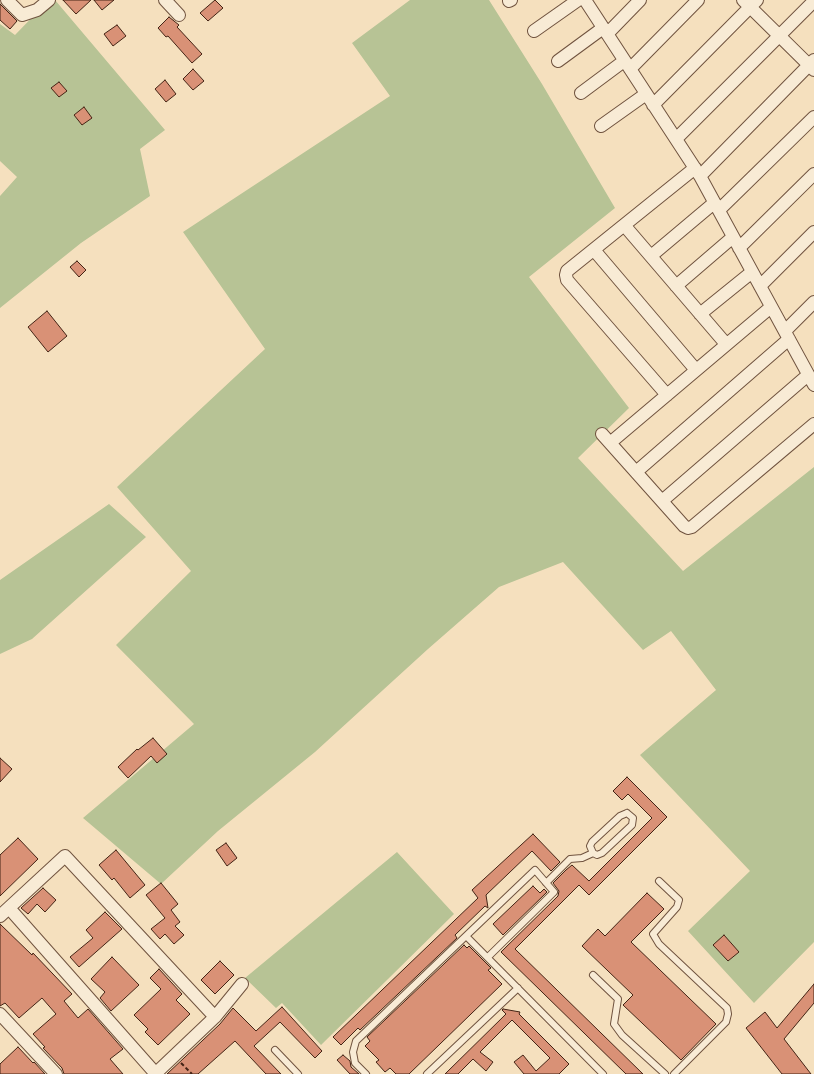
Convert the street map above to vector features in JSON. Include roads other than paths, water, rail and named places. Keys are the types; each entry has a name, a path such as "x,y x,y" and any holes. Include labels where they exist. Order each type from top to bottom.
{"street":[{"path":"7,0 22,15 37,10 49,0"},
{"path":"165,0 179,15"},
{"path":"534,31 578,0"},
{"path":"585,0 697,172 811,380 662,501"},
{"path":"558,61 605,31 640,0"},
{"path":"581,94 627,65 698,0"},
{"path":"676,139 814,1"},
{"path":"653,105 750,2 779,36 812,65 697,172 624,225 567,271 567,280 667,395"},
{"path":"601,126 646,94"},
{"path":"651,256 717,206 814,117"},
{"path":"739,248 814,174"},
{"path":"624,225 726,344"},
{"path":"760,286 814,232"},
{"path":"676,286 733,237"},
{"path":"594,250 696,370"},
{"path":"700,314 752,272"},
{"path":"636,472 787,335 814,302"},
{"path":"610,444 771,306"},
{"path":"602,434 684,526 692,527 814,424"},
{"path":"216,1017 65,856 4,912 156,1074 216,1017 242,984"},
{"path":"0,1014 56,1074"}],"lane":[{"path":"546,883 570,859 582,858 593,853 597,855 602,853 632,825 633,820 631,816 627,813 622,814 592,842 590,846 593,853"},
{"path":"366,1074 355,1063 353,1052 356,1041 534,870 554,892 488,957"},
{"path":"659,881 679,900 677,907 653,934 659,944 727,1008 728,1014 726,1022 674,1074"},
{"path":"466,936 603,1074"},
{"path":"594,975 618,999 614,1024 622,1035 665,1074"},
{"path":"427,1074 518,988"},
{"path":"275,1050 298,1074"}]}
